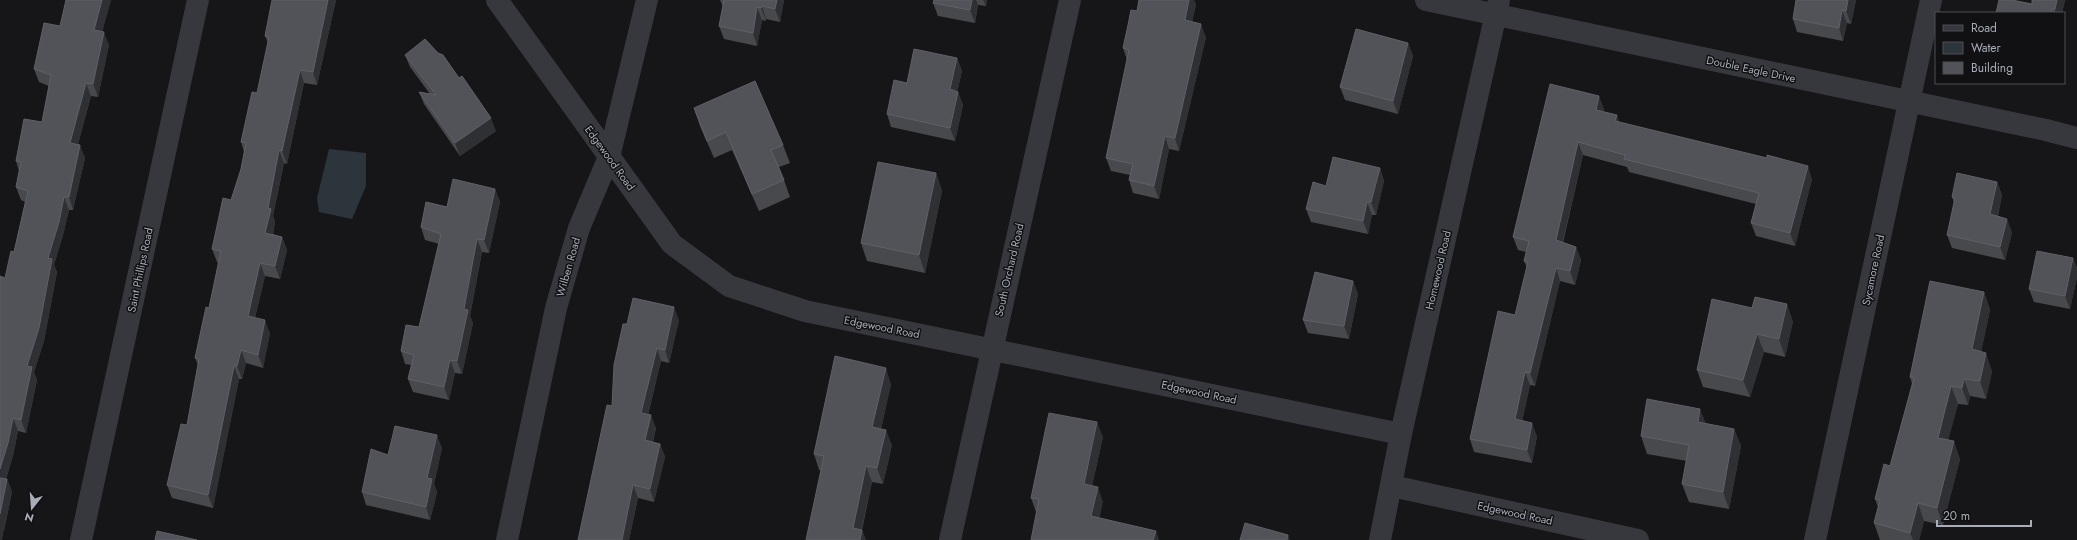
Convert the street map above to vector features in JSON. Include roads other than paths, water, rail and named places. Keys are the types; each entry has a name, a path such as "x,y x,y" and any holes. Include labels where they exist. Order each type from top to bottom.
{"street":[{"name":"Saint Phillips Road","path":"81,540 198,0"},
{"name":"Edgewood Road","path":"497,0 672,244 729,286 805,311 1401,434"},
{"name":"Wilben Road","path":"507,540 556,308 579,228 609,157 647,0"},
{"name":"South Orchard Road","path":"950,540 991,349 1070,0"},
{"name":"Double Eagle Drive","path":"1426,0 1498,7 1909,103 2046,130 2077,138"},
{"name":"Sycamore Road","path":"1815,540 1931,0"},
{"name":"Homewood Road","path":"1380,540 1392,486 1401,434 1498,7"},
{"name":"Edgewood Road","path":"1392,486 1638,540"}],"water":[{"path":"329,149 366,153 366,186 352,219 319,212 317,198"}]}
